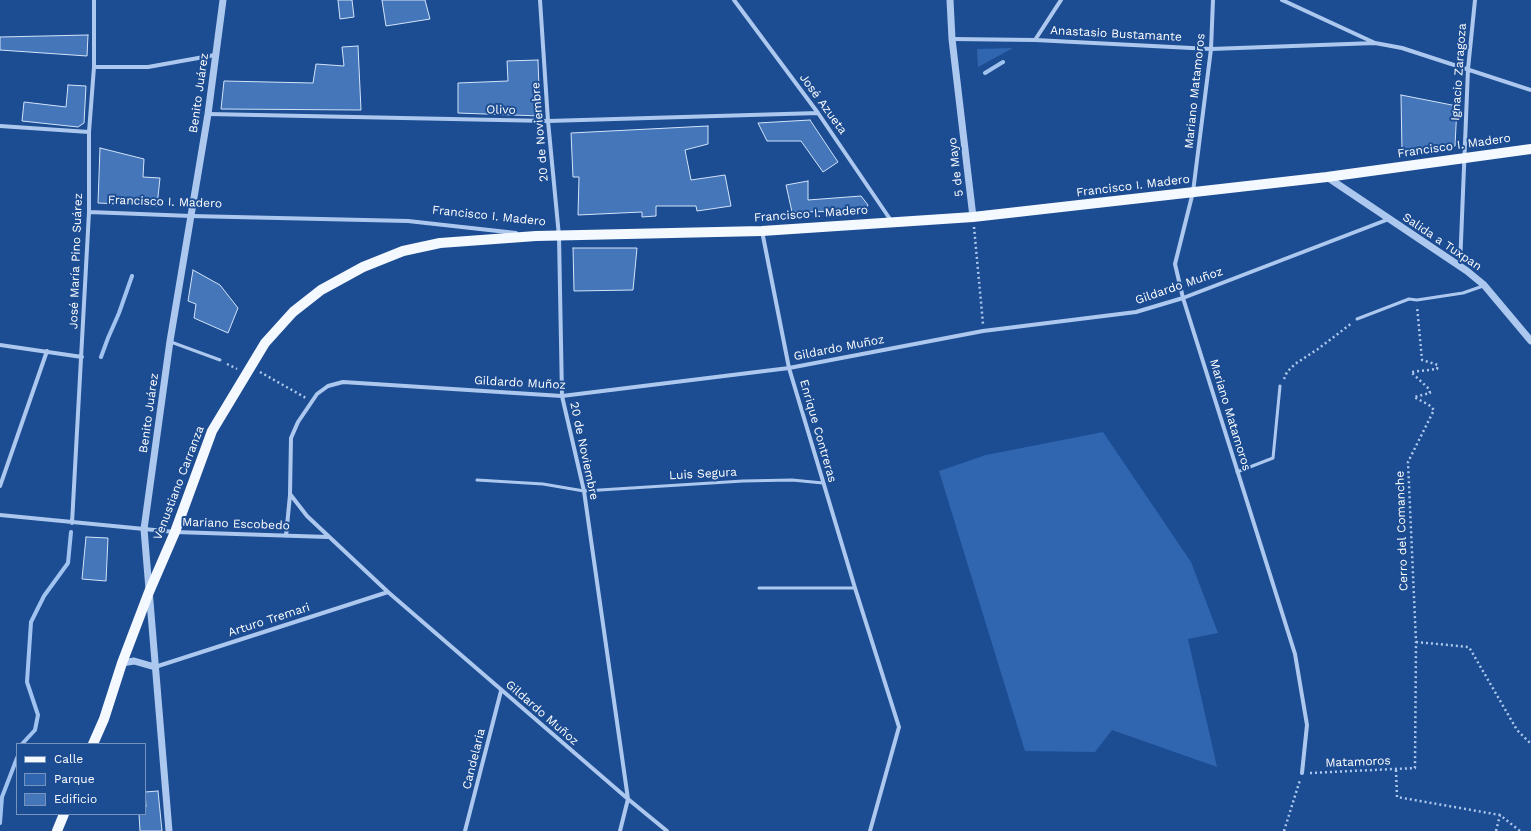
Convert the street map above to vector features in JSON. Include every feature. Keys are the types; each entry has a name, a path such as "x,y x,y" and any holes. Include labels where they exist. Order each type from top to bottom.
{"main road":[{"name":"Francisco I. Madero","path":"536,236 762,231 973,217 1327,177 1463,157 1531,149"},
{"name":"Venustiano Carranza","path":"93,743 104,719 122,663 149,592 175,532 212,431 265,342 293,312 321,290 363,267 403,251 440,243 536,236"},
{"path":"57,831 64,815"}],"street":[{"name":"José María Pino Suárez","path":"72,522 89,212 89,132 94,67 94,0"},
{"name":"Benito Juárez","path":"169,831 144,528 170,341 208,114 223,0"},
{"name":"20 de Noviembre","path":"540,0 548,121 559,236 562,396 584,491 628,799 620,831"},
{"name":"José Azueta","path":"734,0 818,113 892,222"},
{"name":"5 de Mayo","path":"950,0 952,39 973,217"},
{"path":"1035,40 1061,0"},
{"name":"Mariano Matamoros","path":"1213,0 1211,48 1193,192 1175,264 1183,298 1295,654 1307,726 1302,773"},
{"path":"1282,0 1375,43 1402,48 1531,90"},
{"name":"Ignacio Zaragoza","path":"1460,266 1463,157 1468,69 1475,0"},
{"name":"Anastasio Bustamante","path":"952,39 1035,40 1211,48 1375,43"},
{"path":"94,67 148,67 215,55"},
{"name":"Olivo","path":"208,114 548,121 818,113"},
{"path":"0,126 89,132"},
{"name":"Salida a Tuxpan","path":"1327,177 1460,266 1484,285 1531,341"},
{"name":"Francisco I. Madero","path":"89,212 408,221 536,236"},
{"name":"Gildardo Muñoz","path":"667,831 501,691 388,592 307,516 290,494 292,438 298,422 317,394 328,386 343,382 562,396 789,368 983,332 1136,312 1183,298 1389,219"},
{"name":"Enrique Contreras","path":"762,231 789,368 855,588 899,727 870,831"},
{"path":"0,345 82,357"},
{"path":"0,486 46,351"},
{"path":"286,536 290,494"},
{"name":"Mariano Escobedo","path":"0,515 175,532 328,537"},
{"name":"Arturo Tremari","path":"155,667 388,592"},
{"path":"122,663 134,661 155,667"},
{"name":"Candelaria","path":"465,831 501,691"}],"lane":[{"path":"1357,319 1409,299 1416,300 1463,293 1484,285"},
{"path":"170,341 220,360"},
{"path":"1237,472 1273,458 1280,386"},
{"name":"Luis Segura","path":"477,480 543,484 584,491 677,484 757,481 792,480 823,483"},
{"path":"758,588 855,588"}],"path":[{"path":"973,217 983,332"},
{"name":"Cerro del Comanche","path":"1415,768 1416,642 1408,462 1434,410 1430,405 1414,397 1430,393 1429,389 1411,372 1437,369 1438,366 1422,360 1416,300"},
{"path":"1280,386 1287,372 1295,364 1318,349 1357,319"},
{"path":"220,360 248,370 312,401"},
{"path":"1416,642 1469,647 1517,730 1531,744"},
{"name":"Matamoros","path":"1302,773 1415,768"},
{"path":"1396,770 1397,797 1500,815 1520,831"},
{"path":"1284,831 1302,773"},
{"path":"1496,831 1500,815"}],"green space":[{"path":"1013,48 978,67 977,49"},
{"path":"1103,432 1191,562 1218,633 1188,639 1217,767 1112,730 1095,752 1025,751 939,471 986,455"}],"building":[{"path":"338,0 352,0 354,17 340,19"},
{"path":"382,0 425,0 430,19 386,26"},
{"path":"88,35 87,56 0,50 0,37"},
{"path":"358,46 361,110 221,109 224,81 313,83 316,64 344,66 342,47"},
{"path":"538,60 540,116 458,113 458,83 508,81 507,61"},
{"path":"68,85 86,86 84,123 78,127 22,121 24,102 66,107"},
{"path":"1401,95 1457,106 1455,146 1402,152"},
{"path":"810,120 838,162 823,172 801,141 767,141 758,123"},
{"path":"708,126 708,144 685,150 691,180 725,175 731,206 697,211 696,206 656,206 656,216 642,217 642,212 578,215 579,177 573,177 571,133"},
{"path":"100,148 144,159 143,177 160,178 157,206 98,203"},
{"path":"808,181 808,200 861,196 868,205 865,211 792,212 786,185"},
{"path":"573,248 637,248 633,290 574,291"},
{"path":"193,270 220,285 238,308 228,333 194,318 196,304 188,301"},
{"path":"86,537 108,538 106,581 82,579"},
{"path":"158,791 162,831 140,831 139,815 146,815 146,792"}],"waterway":[{"path":"985,73 1003,62"},
{"path":"101,357 132,276"},
{"path":"23,743 35,730 38,715 27,682 31,622 44,596 68,563 71,532"},
{"path":"0,823 2,797 16,761"}]}
